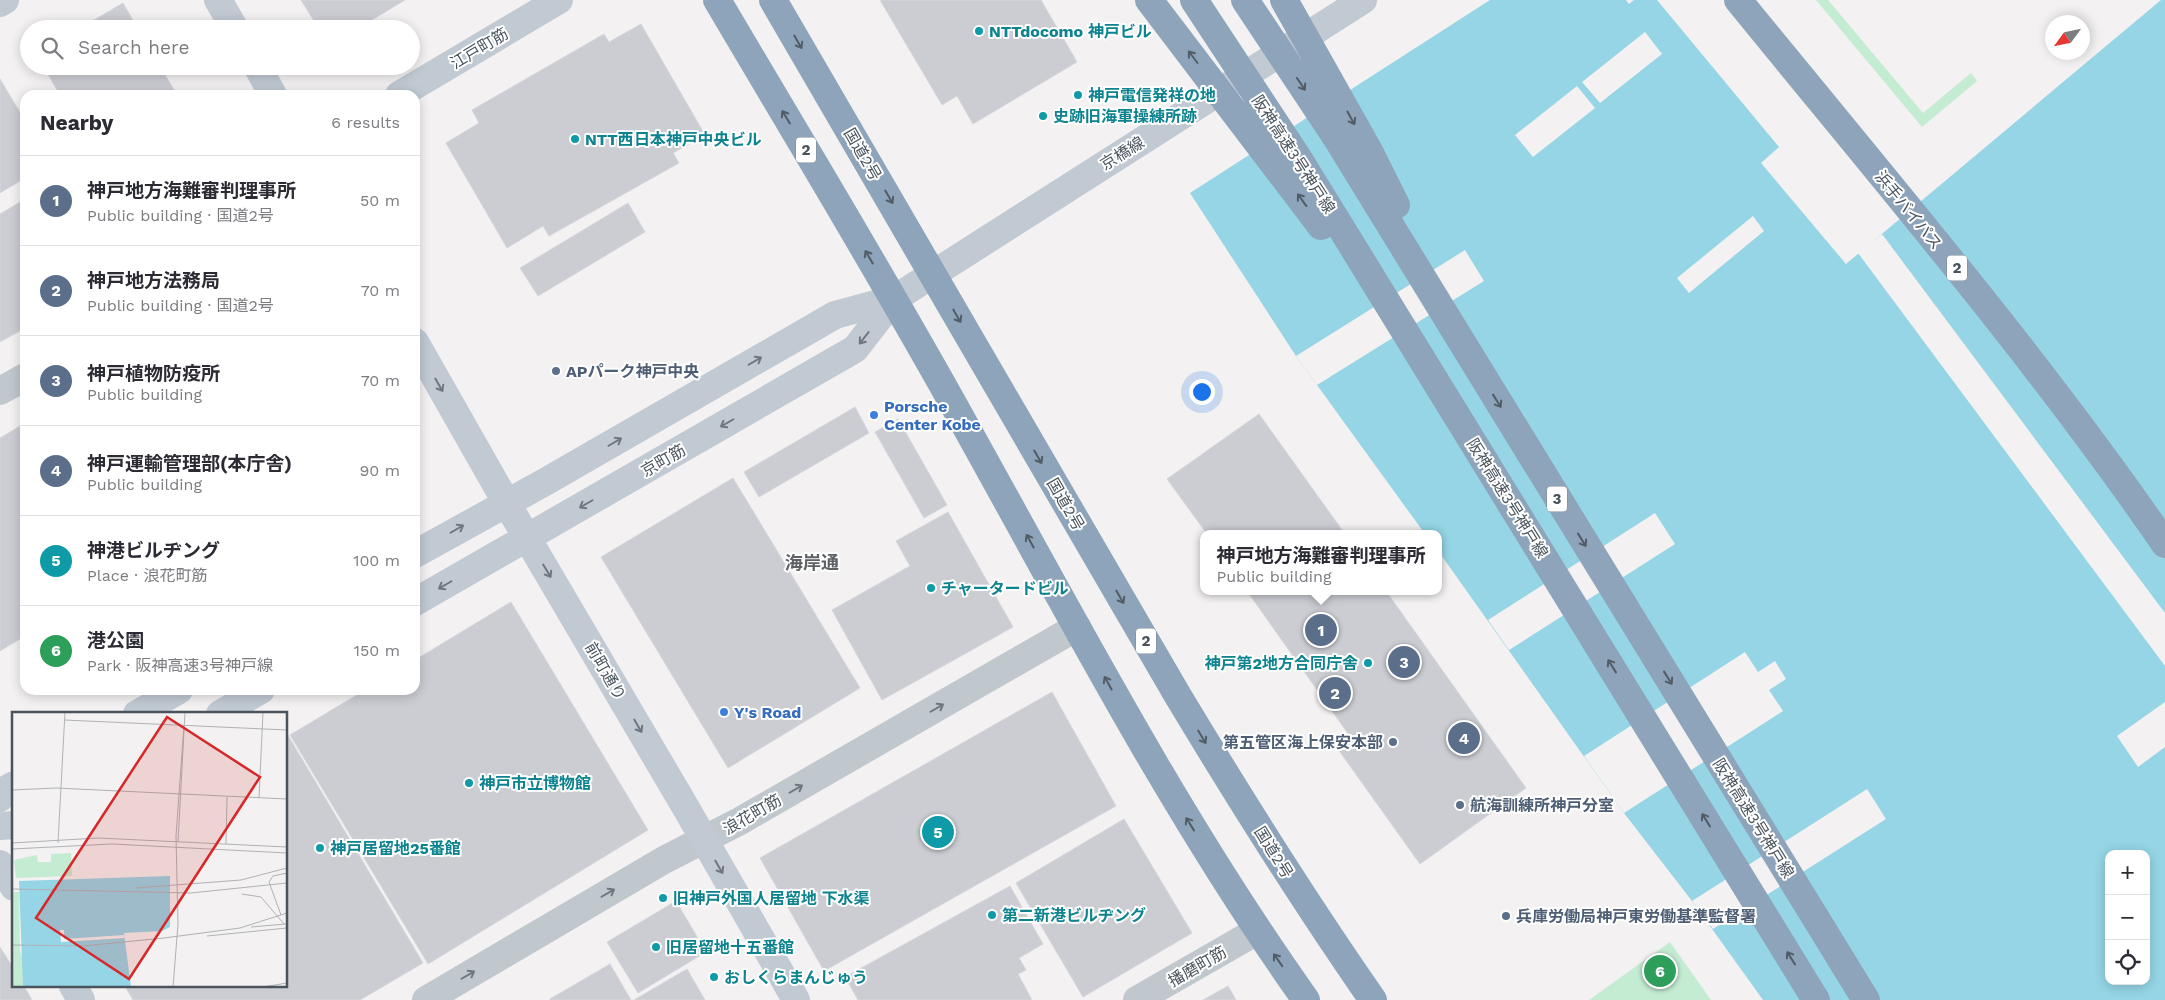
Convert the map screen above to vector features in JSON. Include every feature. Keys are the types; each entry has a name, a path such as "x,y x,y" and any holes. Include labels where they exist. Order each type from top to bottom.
{"highway":[{"name":"2","path":"717,0 894,299 1182,811 1257,931 1306,1000"},
{"name":"国道2号","path":"773,0 933,273 1061,497 1229,781 1314,916 1373,1000"},
{"path":"1149,0 1289,183 1445,395"},
{"name":"阪神高速3号神戸線","path":"1194,0 1300,161 1816,1000"},
{"name":"阪神高速3号神戸線","path":"1245,0 1336,137 1866,1000"},
{"name":"3","path":"1284,0 1369,151 1481,375"},
{"name":"浜手バイパス","path":"1738,0 2052,389 2165,544"},
{"name":"浜手バイパス","path":"1755,0 2057,374 2165,521"}],"street":[{"path":"0,3 5,0"},
{"path":"218,0 230,20"},
{"name":"江戸町筋","path":"407,90 559,0"},
{"name":"京橋線","path":"933,273 1362,0"},
{"path":"262,75 270,90"},
{"name":"京町筋","path":"420,599 528,539 855,349 894,299 933,273"},
{"name":"京町筋","path":"420,551 545,482 835,315 894,299"},
{"name":"前町通り","path":"420,351 796,1000"},
{"path":"0,391 20,380"},
{"name":"浪花町筋","path":"426,1000 664,860 704,840 1077,627"},
{"path":"141,712 170,695"},
{"path":"224,712 253,695"},
{"path":"0,798 12,786"},
{"path":"0,864 12,884"},
{"name":"播磨町筋","path":"1137,1000 1257,931"},
{"path":"74,988 81,1000"}],"green space":[{"path":"1816,0 1828,0 1923,113 1971,73 1977,81 1922,127"},
{"path":"1670,942 1711,1000 1589,1000"}],"water":[{"path":"1490,0 1626,0 1629,4 1634,0 1657,0 1779,147 1761,163 1846,264 2161,0 2165,0 2165,1000 1763,1000 1692,901 1624,813 1442,556 1442,530 1422,530 1296,356 1190,193"}],"pier":[{"path":"1645,32 1662,54 1600,103 1582,82"},
{"path":"1577,86 1595,108 1533,157 1515,135"},
{"path":"1753,216 1764,231 1689,293 1677,278"},
{"path":"1882,234 2165,613 2165,666 1858,253"},
{"path":"1465,250 1484,281 1317,385 1296,356"},
{"path":"1655,513 1675,544 1509,650 1488,620"},
{"path":"1745,652 1758,672 1775,661 1786,679 1769,690 1783,711 1624,813 1584,756"},
{"path":"2165,702 2165,747 2138,767 2117,736"},
{"path":"1867,789 1886,819 1713,929 1692,901"}],"building":[{"path":"301,0 405,0 372,20 313,20"},
{"name":"NTTdocomo 神戸ビル","path":"880,0 1041,0 1077,62 973,124 957,96 942,105"},
{"path":"123,3 133,20 94,20"},
{"name":"NTT西日本神戸中央ビル","path":"641,24 705,135 673,153 679,163 549,236 543,226 507,248 446,143 479,123 472,110 604,34 609,42"},
{"path":"48,75 165,75 174,90 57,90"},
{"path":"0,79 20,113 20,181 0,193"},
{"path":"20,202 20,331 0,342 0,214"},
{"path":"628,203 645,232 538,296 520,268"},
{"path":"855,407 869,433 759,497 744,472"},
{"path":"1259,414 1342,530 1204,530 1167,479"},
{"path":"898,419 947,505 924,518 875,432"},
{"path":"20,426 20,639 0,651 0,438"},
{"path":"733,478 860,688 728,768 601,557"},
{"name":"チャータードビル","path":"948,512 1013,627 882,700 832,610 910,566 896,541"},
{"name":"神戸第2地方合同庁舎","path":"1250,595 1389,595 1526,788 1420,864 1335,745 1349,735"},
{"name":"神戸市立博物館","path":"511,602 648,830 428,964 290,735 357,695 420,695 420,657"},
{"path":"1052,692 1116,806 824,971 760,858"},
{"name":"神戸居留地25番館","path":"288,735 423,963 360,1000 133,1000 126,988 288,988"},
{"path":"1124,819 1192,933 1083,997 1016,883"},
{"name":"第二新港ビルヂング","path":"1010,886 1043,944 1019,958 1026,970 1018,974 1032,1000 858,1000 845,977"},
{"name":"旧居留地十五番館","path":"676,901 706,952 638,993 607,942"},
{"path":"0,947 12,966 12,988 25,988 32,1000 0,1000"},
{"path":"610,964 631,1000 550,1000 550,999"},
{"path":"687,969 705,1000 634,1000"},
{"path":"1228,986 1236,1000 1203,1000"}],"place":[{"name":"NTTdocomo 神戸ビル","path":"979,31"},
{"name":"神戸電信発祥の地","path":"1078,95"},
{"name":"史跡旧海軍操練所跡","path":"1043,116"},
{"name":"NTT西日本神戸中央ビル","path":"575,139"},
{"name":"APパーク神戸中央","path":"556,371"},
{"name":"Porsche Center Kobe","path":"874,415"},
{"name":"チャータードビル","path":"931,588"},
{"name":"神戸地方海難審判理事所","path":"1321,630"},
{"name":"神戸植物防疫所","path":"1404,662"},
{"name":"神戸第2地方合同庁舎","path":"1368,663"},
{"name":"神戸地方法務局","path":"1335,693"},
{"name":"Y's Road","path":"724,712"},
{"name":"神戸運輸管理部(本庁舎)","path":"1464,738"},
{"name":"第五管区海上保安本部","path":"1393,742"},
{"name":"神戸市立博物館","path":"469,783"},
{"name":"航海訓練所神戸分室","path":"1460,805"},
{"name":"神港ビルヂング","path":"938,832"},
{"name":"神戸居留地25番館","path":"320,848"},
{"name":"旧神戸外国人居留地 下水渠","path":"663,898"},
{"name":"第二新港ビルヂング","path":"992,915"},
{"name":"兵庫労働局神戸東労働基準監督署","path":"1506,916"},
{"name":"旧居留地十五番館","path":"656,947"},
{"name":"港公園","path":"1660,971"},
{"name":"おしくらまんじゅう","path":"714,977"}],"district":[{"name":"海岸通","path":"812,563"}]}
